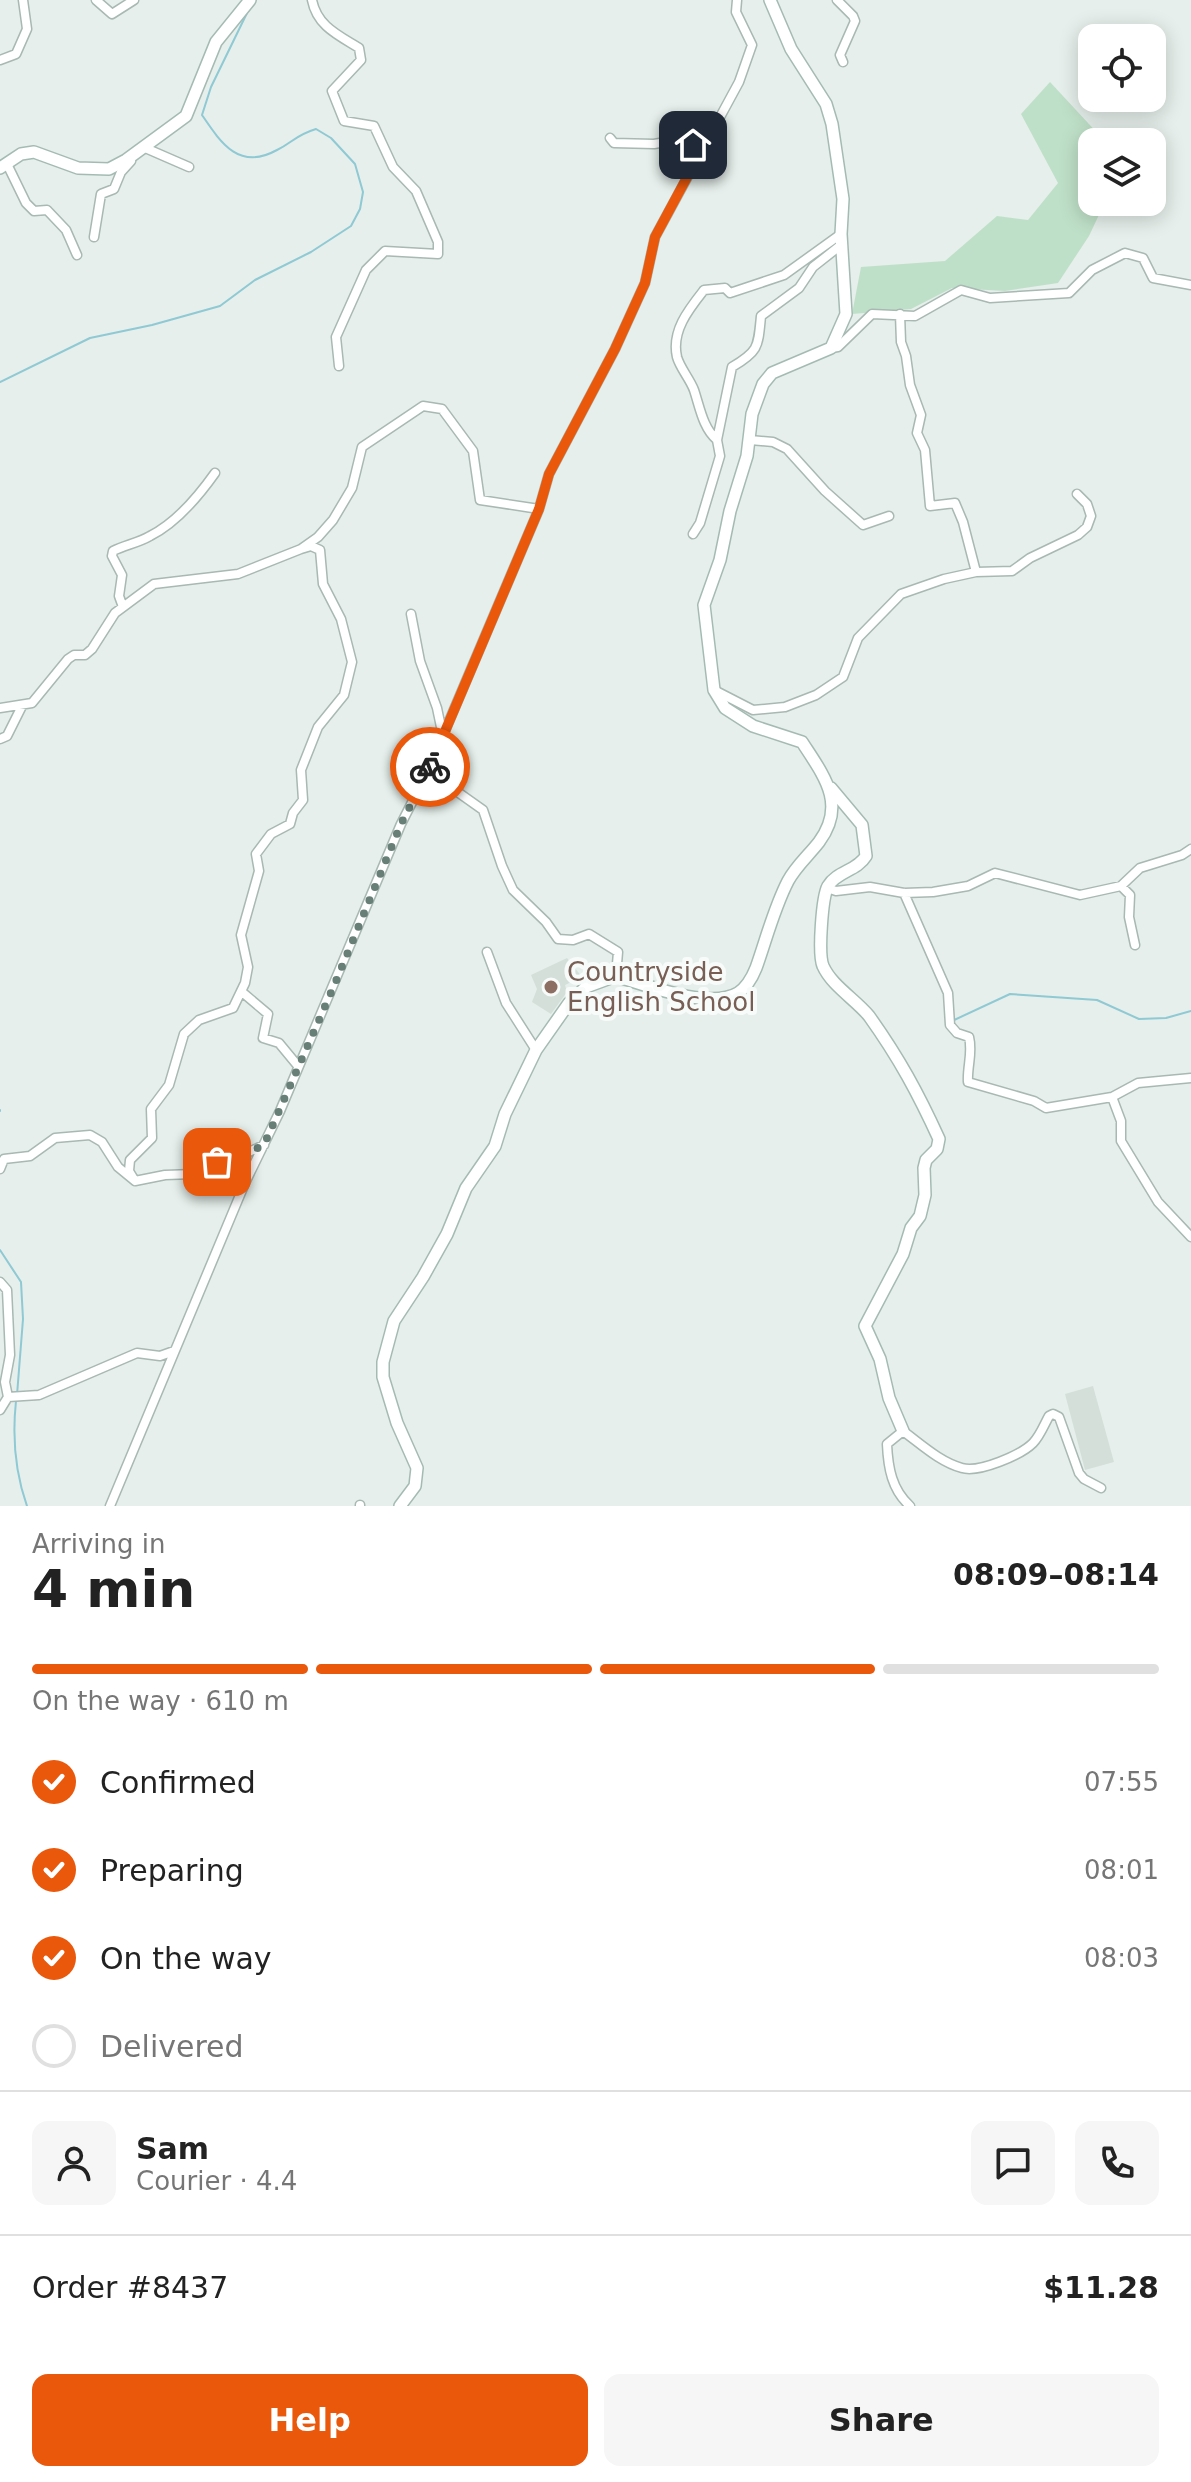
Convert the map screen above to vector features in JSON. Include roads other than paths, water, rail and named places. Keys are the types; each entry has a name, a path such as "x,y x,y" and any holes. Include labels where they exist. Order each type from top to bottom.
{"main road":[{"path":"3,166 21,154 34,152 78,168 109,169 144,147 186,116 216,42 250,0"},
{"path":"770,0 791,49 830,114 843,199 841,239 846,314 831,348 772,373 763,384 752,414 750,440 720,560 704,605 714,690 725,708 753,726 802,742 827,784 862,825 866,856 861,864 837,876 827,888 822,965 836,984 866,1013 912,1080 939,1139 937,1149 926,1160 924,1168 925,1195 920,1216 911,1228 903,1254 865,1326 880,1359 889,1398 903,1431"},
{"path":"400,1506 415,1486 417,1468 397,1423 383,1377 383,1362 394,1321 441,1245 466,1188 495,1146 505,1114 536,1050 569,1003 586,987 616,976 709,999 727,998 739,993 750,982 788,881 820,841 833,816 827,784"}],"street":[{"path":"0,60 16,54 27,29 23,0"},
{"path":"96,0 112,14 134,0"},
{"path":"312,0 314,12 325,27 359,48 361,60 332,91 344,121 374,126 393,167 416,191 438,242 438,254 385,251 366,270 336,337 339,366"},
{"path":"110,1506 401,824 428,771 539,509 549,474 615,349 645,283 655,237 739,82 752,45 736,12 737,0"},
{"path":"837,0 855,21 840,55 843,62"},
{"path":"610,138 614,143 635,144 683,139 693,145 706,142"},
{"path":"94,237 101,194 114,189 121,172 144,147 189,167"},
{"path":"3,166 26,203 34,211 47,210 66,230 77,255"},
{"path":"717,440 708,432 692,384 677,358 677,334 687,312 704,290 725,288 730,293 784,275 841,239"},
{"path":"693,534 700,523 720,456 717,440 732,367 752,355 758,347 761,316 799,288 813,267 841,239"},
{"path":"831,348 838,347 872,314 915,316 961,290 990,298 1069,293 1092,270 1125,253 1143,258 1153,278 1191,285"},
{"path":"900,314 901,342 910,385 921,415 917,433 925,450 930,506 955,503 976,572"},
{"path":"301,549 318,537 333,520 352,488 362,447 423,406 442,409 473,451 480,500 539,509"},
{"path":"750,440 773,442 787,449 825,491 863,525 889,516"},
{"path":"123,607 119,596 122,575 112,556 113,551 147,538 175,518 201,494 215,473"},
{"path":"714,690 753,710 785,707 816,695 843,677 858,638 901,594 976,572 1012,571 1030,558 1084,531 1091,516 1087,504 1077,494"},
{"path":"0,708 32,703 68,659 74,655 85,655 92,649 115,613 154,584 238,574 311,546 320,550 323,584 346,633 352,662 351,674 338,705 318,727 301,770 303,800 293,813 290,824 271,834 256,854 259,871 241,935 248,967 242,992 233,1008 199,1020 184,1034 169,1085 151,1109 152,1138 130,1160 129,1171 135,1181"},
{"path":"411,614 420,661 437,708 442,737"},
{"path":"0,739 7,736 22,706"},
{"path":"428,771 483,810 513,890 546,922 558,939 573,940 579,935 589,934 618,952 616,976"},
{"path":"827,888 836,891 870,887 904,893 933,892 968,886 995,873 1080,895 1121,886 1140,868 1182,855 1191,849"},
{"path":"1121,886 1130,895 1129,917 1135,945"},
{"path":"904,893 948,993 950,1025 957,1033 969,1037 972,1050 967,1066 968,1082 1034,1101 1046,1108 1112,1097 1138,1083 1191,1078"},
{"path":"487,952 506,1003 536,1050"},
{"path":"242,992 268,1014 263,1038 279,1043 298,1066"},
{"path":"1112,1097 1121,1121 1121,1141 1158,1202 1191,1237"},
{"path":"0,1169 4,1159 30,1156 55,1138 90,1135 102,1142 118,1167 135,1181"},
{"path":"135,1181 165,1175 194,1174 264,1145"},
{"path":"0,1282 7,1290 10,1355 5,1382 8,1397 0,1410"},
{"path":"8,1397 39,1395 137,1353 160,1356 174,1351"},
{"path":"909,1505 896,1492 887,1460 887,1444 903,1431 943,1460 965,1470 1028,1449 1053,1414 1059,1417 1079,1473 1101,1488"}],"waterway":[{"path":"0,382 90,338 220,306 255,280 311,252 351,226 360,209 363,192 355,164 331,138 316,129 264,156 242,156 224,144 202,115 211,87 247,13"},
{"path":"952,1021 1010,994 1097,1000 1139,1019 1166,1018 1191,1011"},
{"path":"0,1250 21,1282 23,1319 17,1395"},
{"path":"16,1401 16,1455 27,1506"}],"place":[{"name":"Countryside English School","path":"551,987"}]}
